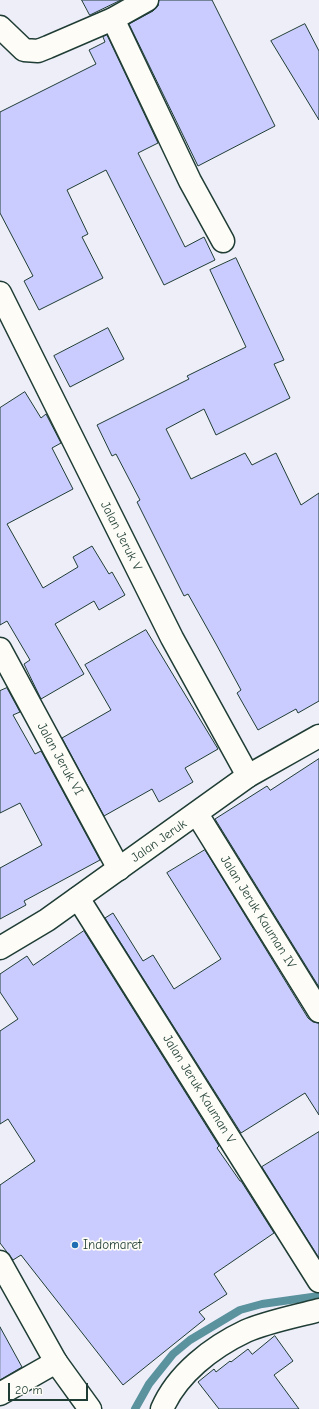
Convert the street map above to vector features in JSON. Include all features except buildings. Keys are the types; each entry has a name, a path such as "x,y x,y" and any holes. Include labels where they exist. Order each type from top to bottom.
{"street":[{"path":"0,27 24,50 38,51 112,19 147,0"},
{"path":"112,19 190,181 223,241"},
{"name":"Jalan Jeruk V","path":"0,294 172,638 248,776"},
{"name":"Jalan Jeruk VI","path":"0,649 119,869"},
{"name":"Jalan Jeruk","path":"0,948 47,920 248,776 319,736"},
{"name":"Jalan Jeruk Kauman IV","path":"196,814 319,1011"},
{"name":"Jalan Jeruk Kauman V","path":"78,898 319,1281"},
{"path":"0,1262 56,1362 90,1409"},
{"path":"162,1409 186,1373 214,1350 246,1331 319,1310"},
{"path":"0,1394 56,1362"}],"waterway":[{"path":"135,1409 149,1384 173,1354 190,1340 240,1310 262,1304 319,1296"}],"place":[{"name":"Indomaret","path":"75,1245"}]}
